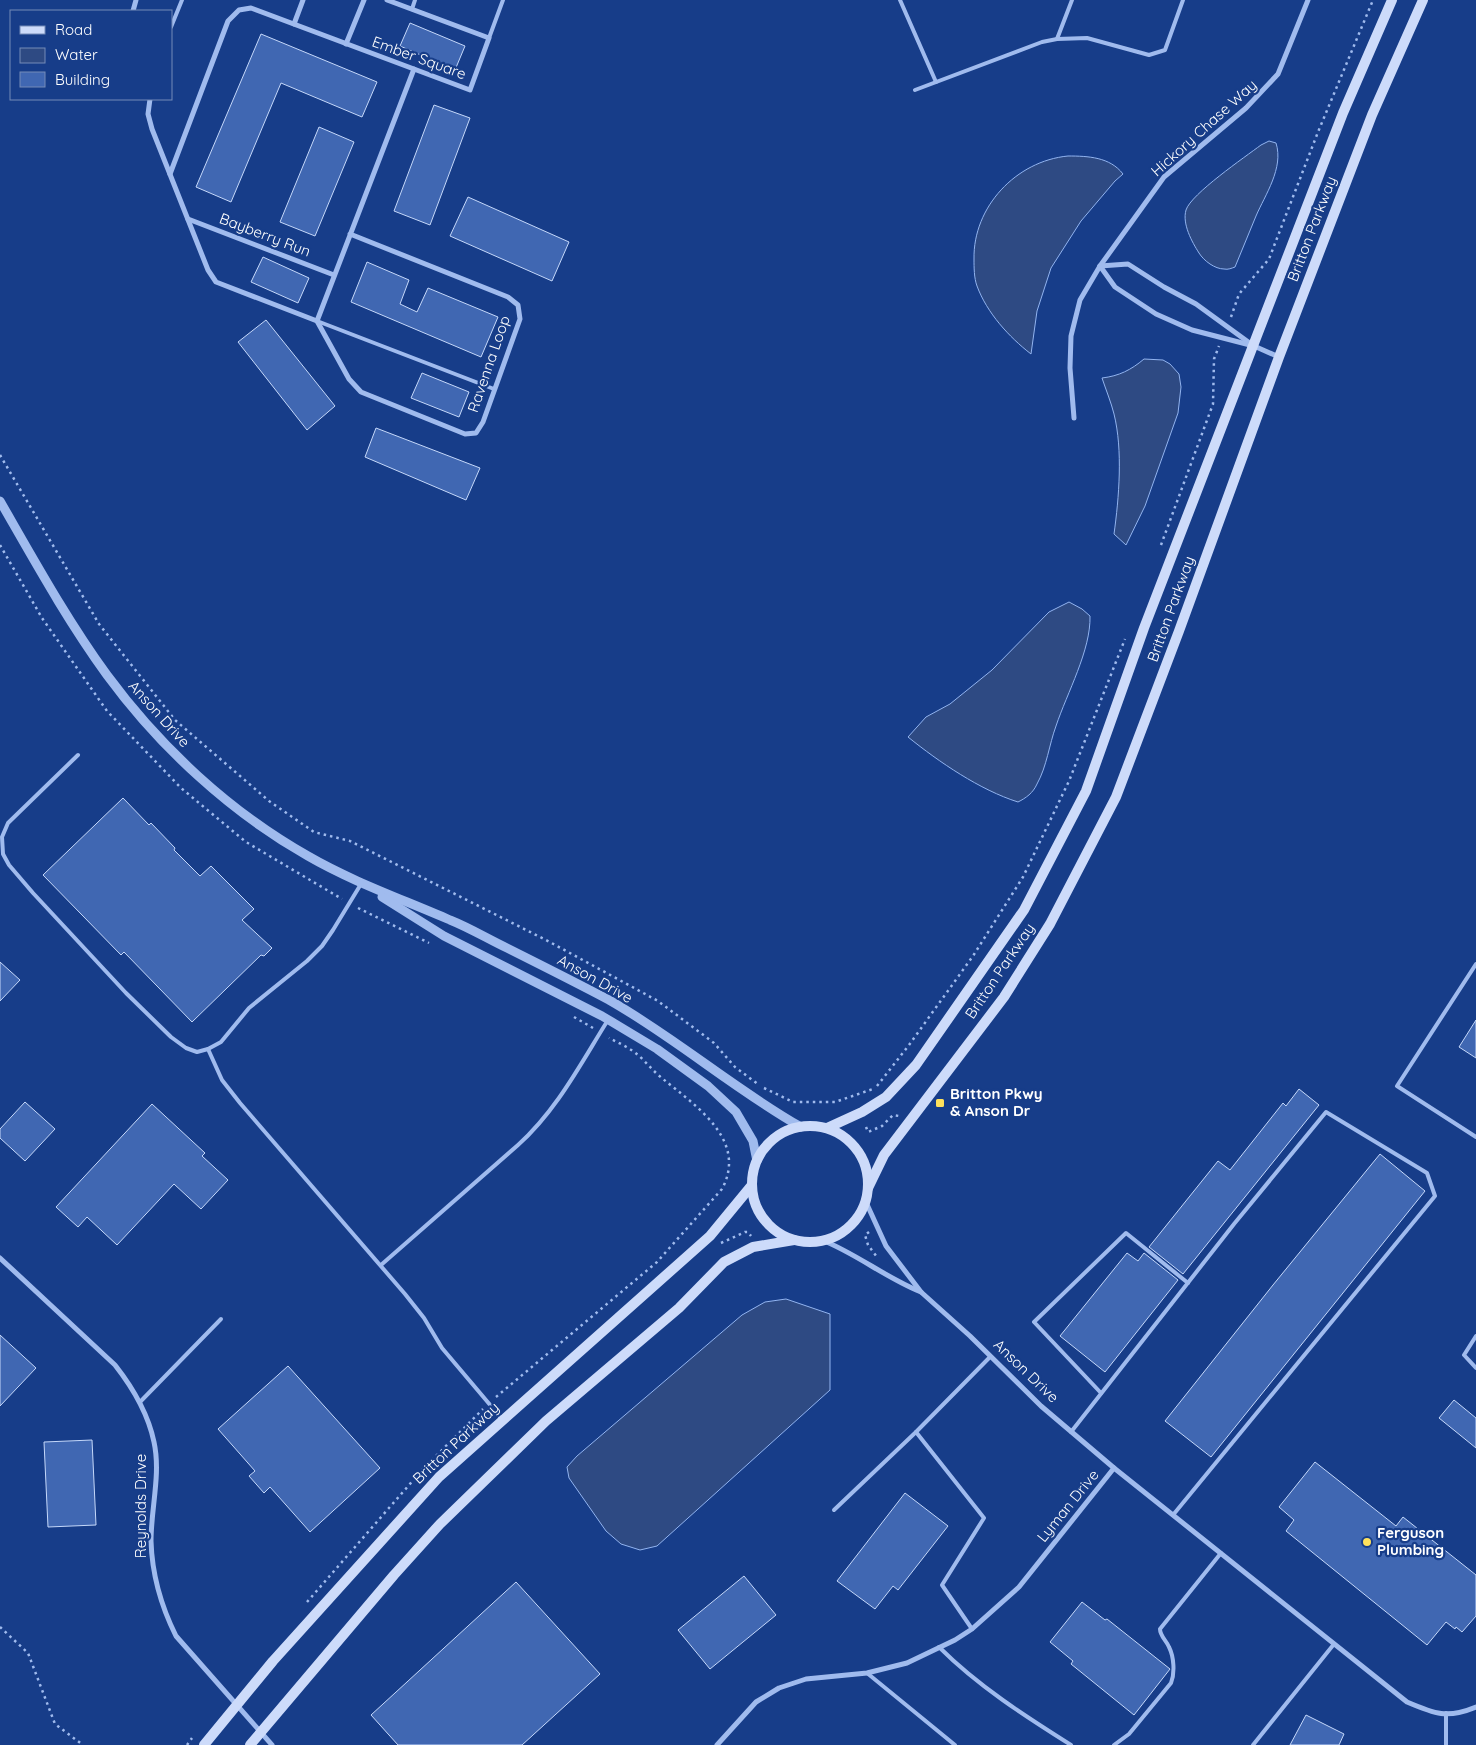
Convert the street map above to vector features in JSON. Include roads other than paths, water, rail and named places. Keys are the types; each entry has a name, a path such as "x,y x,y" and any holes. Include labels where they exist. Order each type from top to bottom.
{"main road":[{"name":"Britton Parkway","path":"827,1128 862,1112 886,1097 916,1065 1024,910 1086,791 1144,628 1343,113 1392,0"},
{"name":"Britton Parkway","path":"868,1188 884,1155 1004,997 1050,924 1116,797 1279,357 1372,115 1423,0"},
{"path":"250,1745 394,1575 440,1524 546,1421 679,1308 724,1262 753,1247 794,1240 812,1242 828,1239 844,1231 856,1220 868,1188 866,1168 858,1151 844,1137 827,1128 808,1126 790,1129 774,1138 762,1151 754,1167 752,1185 755,1203 764,1220 778,1232 794,1240"},
{"name":"Britton Parkway","path":"204,1745 273,1661 439,1477 710,1236 752,1185"}],"street":[{"path":"294,24 303,0"},
{"path":"346,44 364,0"},
{"path":"387,0 489,38"},
{"name":"Hickory Chase Way","path":"1074,418 1070,368 1070,336 1080,300 1100,266 1164,178 1246,108 1278,74 1308,0"},
{"name":"Ember Square","path":"170,174 228,21 239,10 251,8 470,90 489,38"},
{"path":"150,100 148,114 152,129 208,270 216,282 317,321 414,69"},
{"name":"Bayberry Run","path":"188,219 334,275"},
{"name":"Ravenna Loop","path":"317,321 349,379 361,392 465,434 476,433 483,422 520,319 518,306 508,297 350,234"},
{"path":"1100,266 1128,264 1164,287 1196,304 1254,346"},
{"path":"1100,266 1115,287 1156,314 1192,330 1254,346 1279,357"},
{"name":"Anson Drive","path":"0,501 48,584 90,650 126,700 181,759 245,814 305,854 361,884 444,936 545,986 657,1049 708,1086 736,1112 753,1141 757,1161"},
{"name":"Anson Drive","path":"361,884 452,921 553,970 611,1001 666,1035 772,1111 801,1127"},
{"name":"Anson Drive","path":"865,1200 886,1246 921,1292 1041,1406 1114,1468"},
{"name":"Anson Drive","path":"822,1240 842,1248 901,1284 921,1292"},
{"name":"Reynolds Drive","path":"0,1258 115,1365 129,1382 140,1402 154,1443 156,1473 151,1540 154,1572 160,1601 176,1636 272,1745"},
{"name":"Lyman Drive","path":"717,1745 756,1702 779,1688 806,1679 866,1674 906,1663 972,1628 1019,1586 1114,1468 1407,1702 1432,1713 1460,1714 1476,1707"}],"lane":[{"path":"172,25 182,0"},
{"path":"412,9 415,0"},
{"path":"489,38 503,0"},
{"path":"900,0 936,82"},
{"path":"1057,39 1072,0"},
{"path":"915,90 1042,42 1057,39 1087,38 1149,55 1164,50 1183,0"},
{"path":"317,321 494,389"},
{"path":"78,755 8,823 2,837 4,854 9,865 33,893 126,993 171,1037 186,1048 197,1052 221,1042 249,1008 307,961 322,946 361,884"},
{"path":"1476,964 1397,1086 1476,1137"},
{"path":"381,1265 518,1145 539,1124 552,1108 608,1020"},
{"path":"208,1049 222,1080 240,1103 381,1265 424,1318 442,1348 502,1420"},
{"path":"1071,1432 1326,1112 1427,1173 1435,1196 1173,1515"},
{"path":"1101,1393 1034,1322 1126,1233 1188,1283"},
{"path":"140,1402 221,1319"},
{"path":"1476,1336 1464,1355 1476,1368"},
{"path":"834,1510 916,1432 990,1356"},
{"path":"916,1432 984,1518 942,1584 972,1628"},
{"path":"1114,1745 1128,1734 1171,1683 1174,1676 1170,1648 1160,1629 1221,1553"},
{"path":"1253,1745 1334,1644"},
{"path":"939,1647 954,1662 1010,1706 1071,1745"},
{"path":"866,1674 955,1745"},
{"path":"1446,1713 1446,1745"}],"water":[{"path":"1269,141 1276,143 1278,162 1276,172 1235,267 1227,269 1217,268 1204,259 1193,244 1185,221 1186,210 1190,203 1208,186 1261,145"},
{"path":"1068,156 1091,157 1105,161 1118,168 1123,174 1081,221 1051,268 1037,311 1031,354 1000,324 981,296 975,276 976,240 981,222 990,205 1001,190 1015,177 1031,167 1049,160"},
{"path":"1144,359 1163,360 1170,364 1179,374 1181,387 1178,413 1145,506 1126,545 1114,534 1119,490 1117,428 1102,378 1124,372"},
{"path":"1069,602 1090,616 1087,643 1056,726 1043,770 1029,795 1018,802 989,790 946,765 908,737 926,717 950,704 992,670 1049,612"},
{"path":"786,1299 830,1314 830,1390 657,1546 640,1550 621,1544 606,1531 569,1478 567,1467 577,1456 742,1315 765,1302"}],"place":[{"name":"Britton Pkwy & Anson Dr","path":"940,1103"},
{"name":"Ferguson Plumbing","path":"1367,1542"}]}
